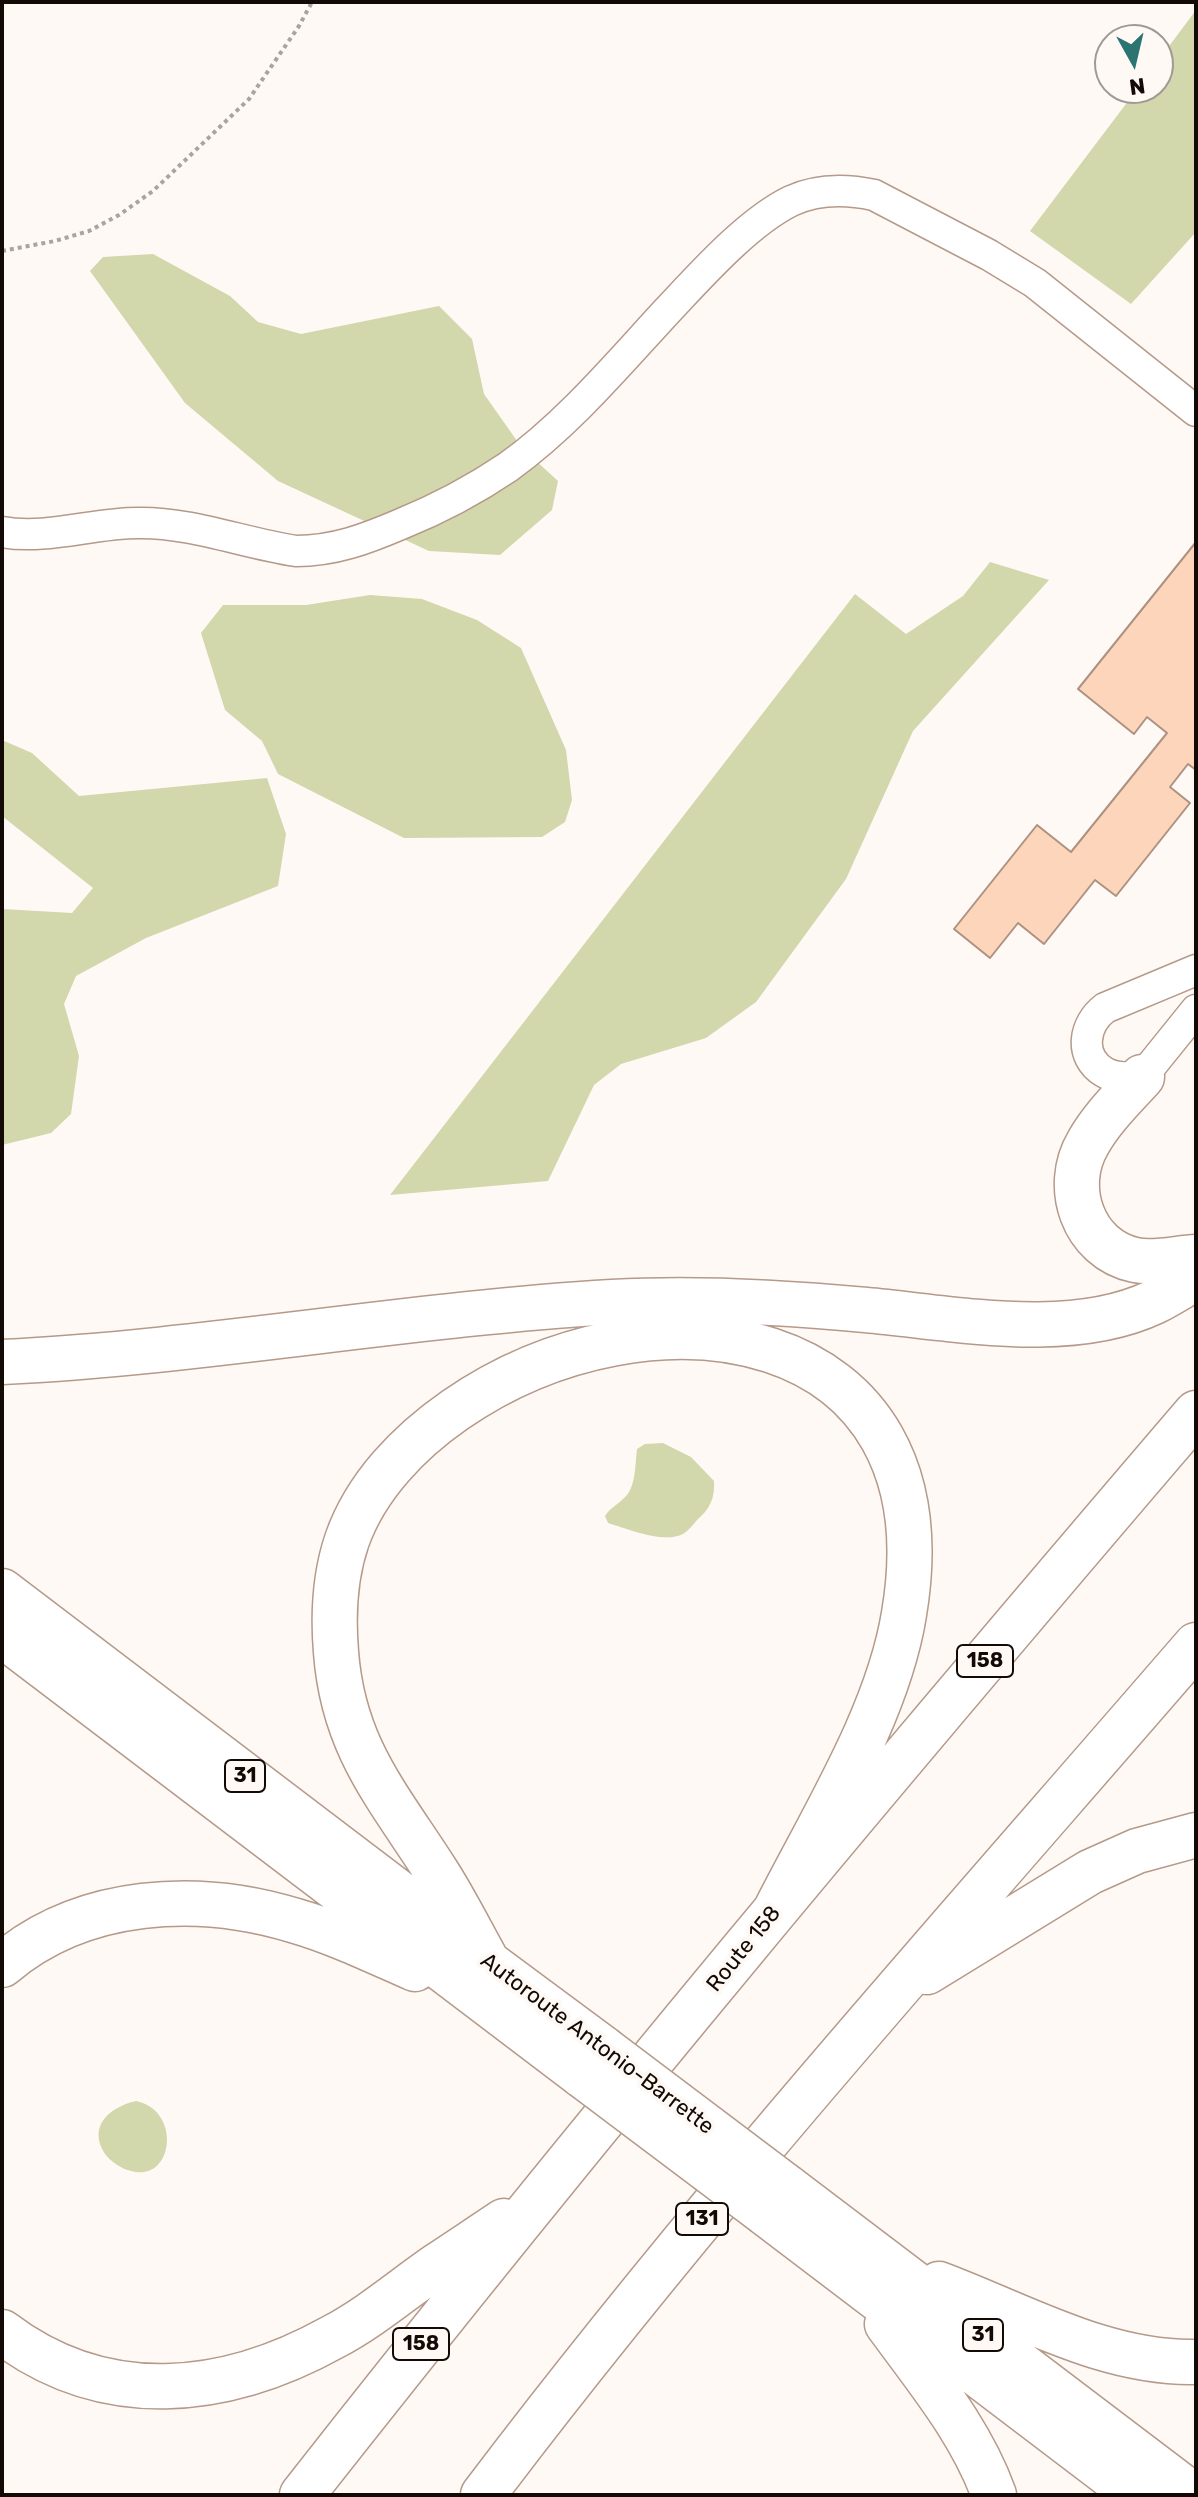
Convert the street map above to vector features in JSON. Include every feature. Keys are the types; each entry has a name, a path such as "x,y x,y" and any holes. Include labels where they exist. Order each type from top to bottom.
{"highway":[{"path":"1142,1077 1087,1145 1077,1173 1076,1189 1081,1215 1094,1237 1126,1258 1140,1261 1196,1257"},
{"path":"2,1362 89,1356 495,1312 672,1299 803,1305 1005,1324 1057,1324 1088,1320 1152,1303 1196,1278"},
{"path":"485,1981 436,1871 383,1793 354,1736 343,1697 336,1653 335,1606 341,1563 353,1525 375,1487 406,1451 442,1419 503,1380 575,1351 617,1341 668,1336 713,1337 756,1345 796,1359 829,1380 859,1406 889,1453 903,1490 907,1510 909,1572 904,1615 893,1660 864,1737 775,1911"},
{"name":"Route 158","path":"302,2495 480,2270 775,1911 1196,1413"},
{"name":"Autoroute Antonio-Barrette","path":"2,1591 485,1981"},
{"name":"Autoroute Antonio-Barrette","path":"2,1635 485,1981 776,2200 874,2275 1136,2495"},
{"path":"898,1989 1196,1645"},
{"path":"898,1989 995,1933 1090,1872 1137,1851 1196,1835"},
{"path":"2,1965 51,1932 104,1913 155,1905 216,1905 274,1915 485,1981"},
{"name":"131","path":"483,2495 507,2475 719,2199 898,1989"},
{"path":"2,2332 47,2361 116,2383 166,2387 240,2377 278,2364 336,2336 543,2196"},
{"path":"874,2275 1003,2308 1092,2345 1140,2357 1196,2362"},
{"path":"874,2275 961,2426 994,2495"},
{"name":"Autoroute Antonio-Barrette","path":"874,2275 1193,2495"}],"street":[{"path":"2,532 41,534 136,523 166,524 296,551 316,551 367,539 431,512 509,466 587,397 703,274 746,234 769,214 811,194 854,191 893,203 989,255 1035,283 1196,411"},
{"path":"1196,970 1105,1008 1090,1023 1087,1043 1090,1056 1105,1073 1115,1077 1142,1077 1196,1010"}],"path":[{"path":"2,251 89,231 153,191 249,99 312,2"}],"green space":[{"path":"1196,10 1196,232 1131,304 1030,231 1126,104 1174,104 1174,40"},
{"path":"153,254 230,296 258,322 301,334 439,306 472,339 484,394 522,448 558,481 552,510 500,555 429,551 278,481 185,403 90,271 103,257"},
{"path":"990,562 1049,580 913,731 846,879 756,1002 706,1038 621,1064 594,1085 548,1181 390,1195 855,594 906,634 963,596"},
{"path":"370,595 422,599 477,620 521,648 566,750 572,800 565,822 542,837 404,838 278,774 262,741 225,710 201,633 223,605 306,605"},
{"path":"2,740 32,753 79,796 267,778 286,834 278,886 146,938 76,976 64,1004 79,1056 71,1114 51,1133 2,1145 2,909 72,913 93,888 2,816"},
{"path":"663,1443 691,1457 714,1481 714,1493 702,1516 687,1531 675,1537 646,1534 608,1523 605,1516 631,1488 637,1449 645,1444"},
{"path":"136,2101 151,2107 161,2117 166,2130 164,2156 156,2166 145,2172 120,2167 105,2154 100,2144 100,2127 104,2119 118,2108"}],"building":[{"path":"1196,542 1196,770 1188,764 1170,787 1190,803 1116,896 1095,880 1044,944 1018,923 990,958 954,929 1037,825 1071,852 1167,733 1147,717 1134,734 1078,689"}]}
